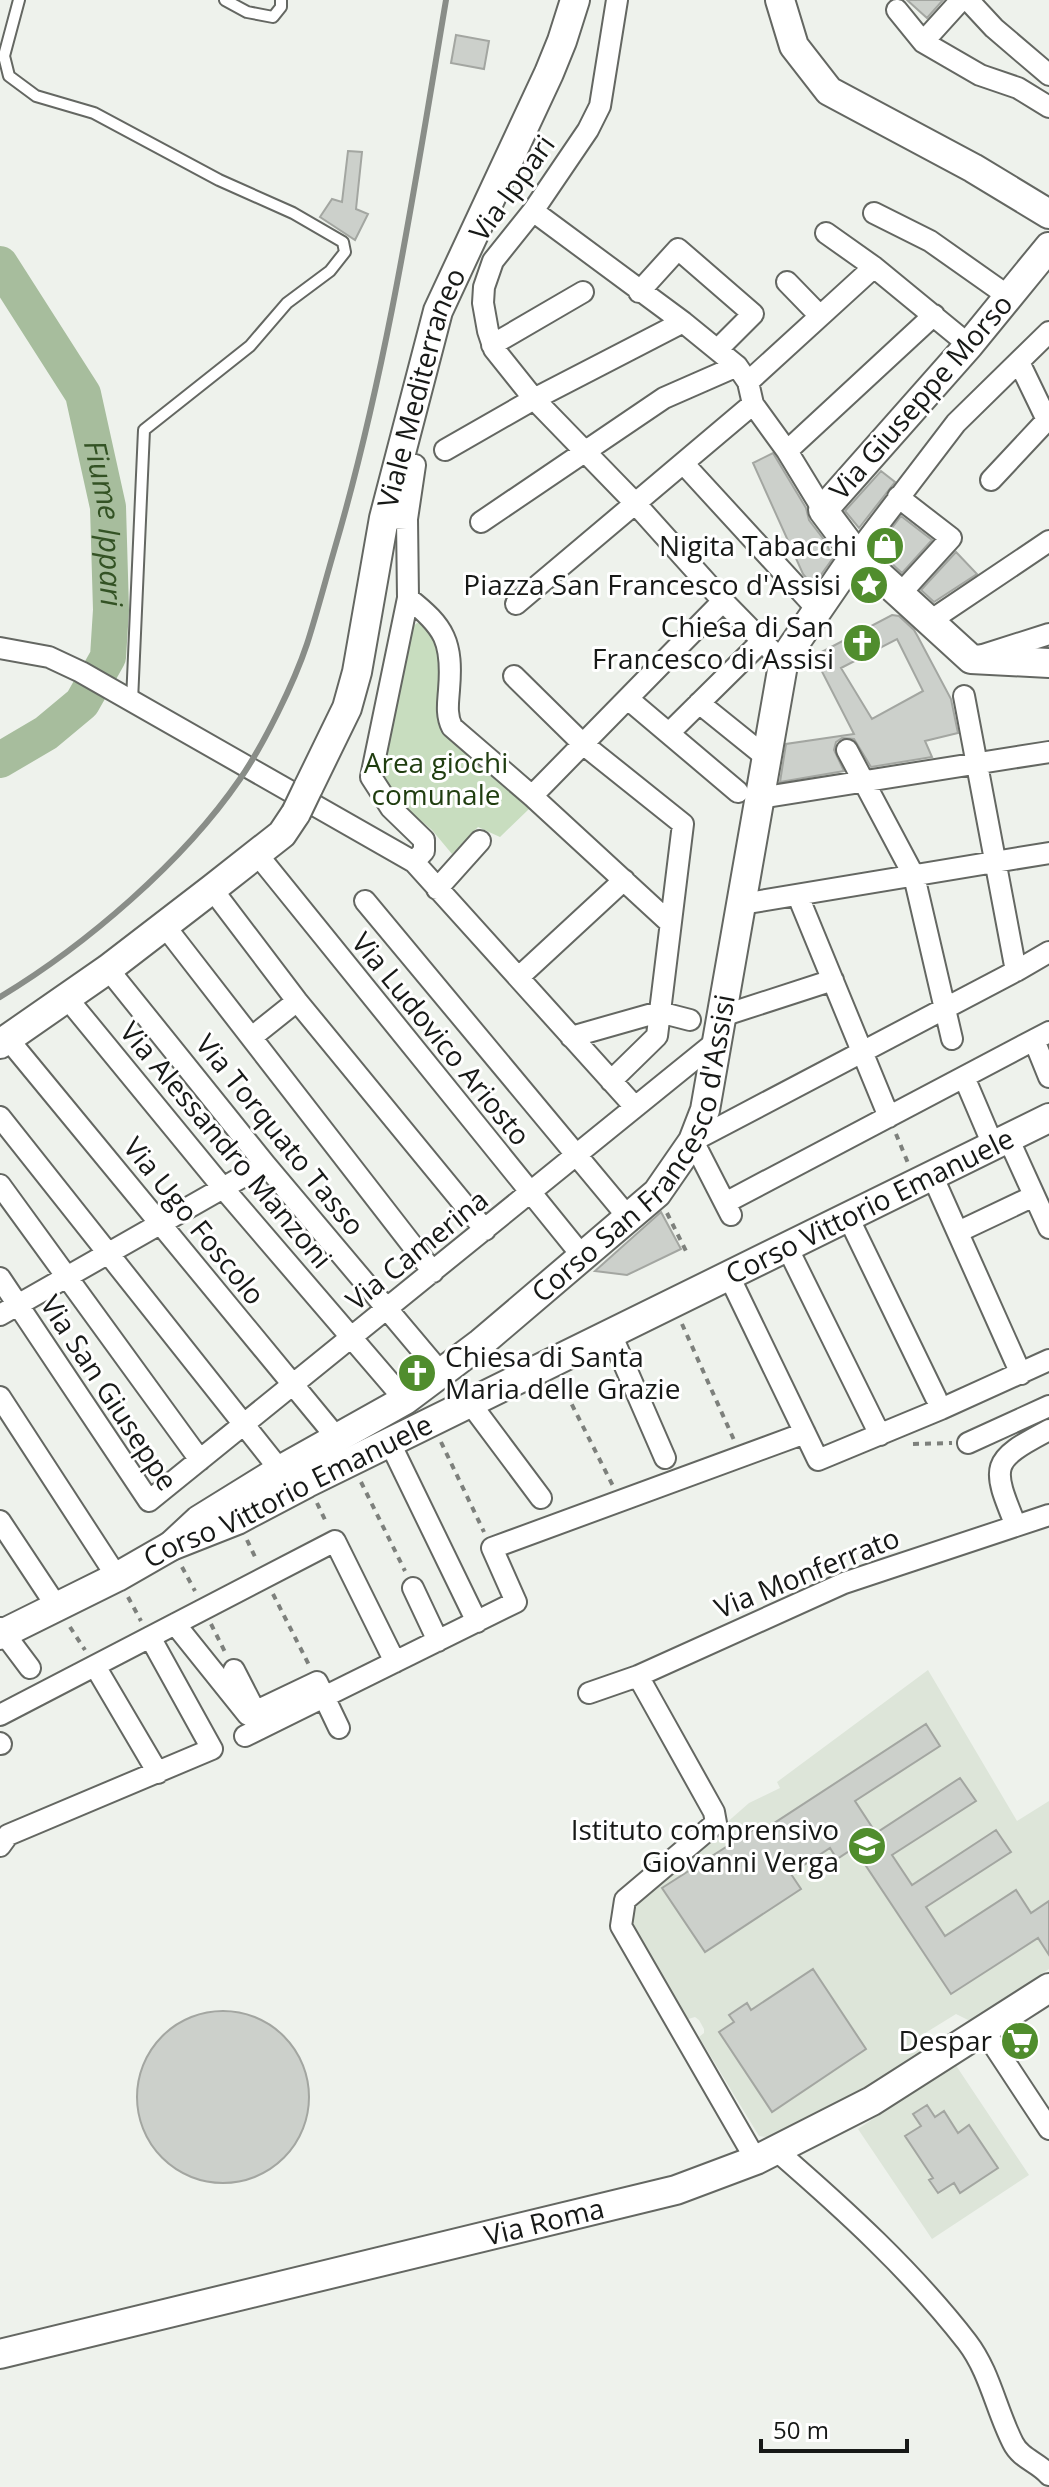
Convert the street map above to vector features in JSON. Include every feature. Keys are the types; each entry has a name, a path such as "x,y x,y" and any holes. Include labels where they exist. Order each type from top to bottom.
{"street":[{"name":"Viale Mediterraneo","path":"4,1041 108,969 282,834 302,801 347,708 357,672 395,519 438,311 549,73 575,0"},
{"name":"Via Ippari","path":"617,0 600,106 588,130 533,211 493,261 484,287 483,303 492,345 534,399 634,502 723,601 784,659"},
{"path":"780,0 794,46 829,91 973,168 1049,214"},
{"path":"923,42 961,0"},
{"path":"968,0 994,28 1049,75"},
{"path":"897,10 923,42 980,75 1018,88 1049,107"},
{"path":"533,211 718,349 742,374 753,404 854,556 901,593 971,659 1049,663"},
{"path":"874,213 930,241 1008,296"},
{"path":"826,233 874,267 969,345"},
{"name":"Via Giuseppe Morso","path":"823,510 969,345 1049,247"},
{"path":"639,292 678,249 753,314 718,349"},
{"path":"481,522 664,398 742,374 820,316 874,267"},
{"path":"787,282 820,316"},
{"path":"492,345 583,292"},
{"path":"787,451 934,315"},
{"path":"445,450 534,399 683,322"},
{"path":"854,556 956,423 1049,332"},
{"path":"991,480 1047,420 1019,362"},
{"path":"516,604 753,404"},
{"path":"683,463 817,609"},
{"path":"414,862 424,851 424,840 391,808 371,777 408,598 395,519 415,465"},
{"path":"898,497 951,538 901,593"},
{"path":"930,621 1049,541"},
{"name":"Corso San Francesco d'Assisi","path":"171,1546 199,1520 280,1470 344,1450 583,1257 657,1193 693,1141 705,1110 742,904 749,795 766,757 784,659 854,556"},
{"path":"408,598 431,616 442,631 449,649 447,718 452,727 670,923"},
{"path":"532,796 723,601"},
{"path":"971,659 1049,634"},
{"path":"669,733 762,641"},
{"path":"0,648 49,657 81,672 414,862 635,1107"},
{"path":"514,676 583,744 683,824 657,1036 611,1081"},
{"path":"964,696 1016,971"},
{"path":"628,699 749,795 865,783 1049,752"},
{"path":"699,703 766,757"},
{"path":"847,750 914,876 952,1039"},
{"path":"437,889 480,841"},
{"path":"742,904 1049,853"},
{"name":"Via Ludovico Ariosto","path":"257,854 583,1257"},
{"path":"519,977 624,880"},
{"path":"212,889 297,1001 485,1230"},
{"path":"798,896 889,1117"},
{"path":"365,901 628,1217"},
{"path":"164,925 433,1272"},
{"path":"1049,952 693,1141 728,1209 889,1117 1041,1036 1049,1077"},
{"name":"Via Torquato Tasso","path":"108,969 265,1164 441,1373"},
{"path":"720,1028 833,980"},
{"name":"Via Alessandro Manzoni","path":"67,998 223,1188 405,1400"},
{"path":"252,1037 297,1001"},
{"path":"571,1037 659,1012 690,1020"},
{"name":"Via Camerina","path":"149,1501 577,1156 720,1028"},
{"name":"Via Ugo Foscolo","path":"4,1041 160,1224 344,1450"},
{"path":"964,1077 1034,1196 1049,1228"},
{"path":"0,1117 280,1470"},
{"name":"Corso Vittorio Emanuele","path":"1,1632 117,1577 171,1546 237,1520 307,1483 344,1450 390,1443 1049,1118"},
{"path":"9,1310 265,1164"},
{"path":"924,1179 958,1232 1021,1374"},
{"path":"0,1185 200,1460"},
{"path":"958,1232 1034,1196"},
{"path":"848,1217 936,1398"},
{"path":"787,1247 880,1435"},
{"path":"729,1276 818,1460 1049,1360"},
{"name":"Via San Giuseppe","path":"0,1278 9,1310 149,1501"},
{"path":"611,1334 665,1458"},
{"path":"0,1397 117,1577"},
{"path":"470,1403 541,1498"},
{"path":"968,1443 1049,1406"},
{"path":"1016,1526 1001,1491 999,1473 1003,1459 1015,1447 1049,1430"},
{"path":"175,1624 248,1715 395,1662 516,1602 492,1548 805,1433"},
{"path":"390,1443 477,1622"},
{"name":"Via Monferrato","path":"589,1693 638,1676 844,1583 1049,1515"},
{"path":"0,1521 57,1607"},
{"path":"0,1715 335,1541 395,1662"},
{"path":"413,1588 438,1641"},
{"path":"1,1632 30,1668"},
{"path":"3,1840 212,1749 150,1637"},
{"path":"95,1666 158,1773"},
{"path":"234,1670 255,1712"},
{"path":"638,1676 714,1812 716,1823 625,1900 621,1926 767,2156 857,2220 969,2344 986,2374 1014,2445 1026,2459 1049,2475"},
{"path":"321,1690 339,1728"},
{"path":"245,1736 321,1690"},
{"name":"Via Roma","path":"0,2354 676,2190 767,2156 872,2101 1049,1988"},
{"path":"983,2029 1049,2129"}],"lane":[{"path":"19,0 4,56 9,76 36,96 94,113 219,180 293,213 343,242 345,252 330,271 287,303 250,346 144,430 124,697"},
{"path":"225,0 247,12 273,17 281,7 281,0"}],"path":[{"path":"889,1117 924,1179"},
{"path":"657,1193 687,1253"},
{"path":"672,1303 741,1457"},
{"path":"551,1363 621,1502"},
{"path":"431,1422 492,1548"},
{"path":"880,1435 911,1444 968,1443"},
{"path":"344,1450 413,1588"},
{"path":"307,1483 335,1541"},
{"path":"237,1520 321,1690"},
{"path":"171,1546 234,1670"},
{"path":"117,1577 150,1637"},
{"path":"57,1607 95,1666"}],"shaded area":[{"name":"Istituto comprensivo Giovanni Verga","path":"928,1670 1017,1821 1049,1801 1049,1969 970,2021 956,2014 922,2035 929,2048 859,2093 774,2138 759,2136 699,2037 704,2029 699,2020 695,2017 688,2019 630,1924 634,1904 749,1803 780,1788 777,1782"},
{"path":"955,2064 1029,2175 932,2239 858,2129"}],"green space":[{"name":"Area giochi comunale","path":"417,623 427,624 440,648 447,732 529,809 500,837 478,827 452,854 432,830 400,803 381,775 410,629"}],"building":[{"path":"907,0 943,0 927,18"},
{"path":"456,35 489,41 484,69 451,63"},
{"path":"348,151 362,152 356,209 368,214 355,240 320,217 332,199 342,202"},
{"path":"773,453 833,558 813,586 803,574 753,463"},
{"path":"881,471 895,482 859,528 845,511"},
{"path":"901,516 932,540 902,573 876,549"},
{"path":"956,552 977,574 934,602 921,590"},
{"path":"892,615 899,616 914,630 951,699 958,733 925,741 932,757 871,767 854,739 842,738 836,742 834,750 844,771 780,782 786,744 854,734 814,656","holes":["897,639 923,691 872,719 841,668"]},
{"path":"661,1212 681,1249 627,1275 595,1271"},
{"path":"926,1724 940,1746 855,1801 876,1833 960,1778 976,1801 892,1855 912,1885 996,1830 1011,1852 926,1907 945,1936 1016,1890 1031,1913 1049,1901 1049,1955 1038,1938 951,1994 854,1848 837,1859 830,1848 798,1869 791,1874 801,1889 705,1952 662,1888 759,1826 762,1831"},
{"path":"813,1969 866,2049 772,2112 719,2032 734,2022 729,2015 747,2003 751,2010"},
{"path":"223,2011 256,2017 284,2036 303,2064 309,2097 303,2130 284,2158 256,2177 223,2183 190,2177 162,2158 143,2130 137,2097 143,2064 162,2036 190,2017"},
{"path":"927,2105 935,2117 944,2111 958,2133 969,2125 998,2168 960,2193 954,2183 938,2193 929,2180 933,2178 905,2136 921,2126 913,2114"}],"waterway":[{"name":"Fiume Ippari","path":"0,264 83,394 108,507 111,610 108,657 82,703 46,733 0,760"}],"railway":[{"path":"0,997 99,927 191,841 240,779 286,695 314,621 370,415 398,277 446,0"}],"place":[{"name":"Nigita Tabacchi","path":"885,546"},
{"name":"Piazza San Francesco d'Assisi","path":"869,585"},
{"name":"Chiesa di San Francesco di Assisi","path":"862,643"},
{"name":"Chiesa di Santa Maria delle Grazie","path":"417,1373"},
{"name":"Istituto comprensivo Giovanni Verga","path":"867,1846"},
{"name":"Despar","path":"1020,2041"}]}
